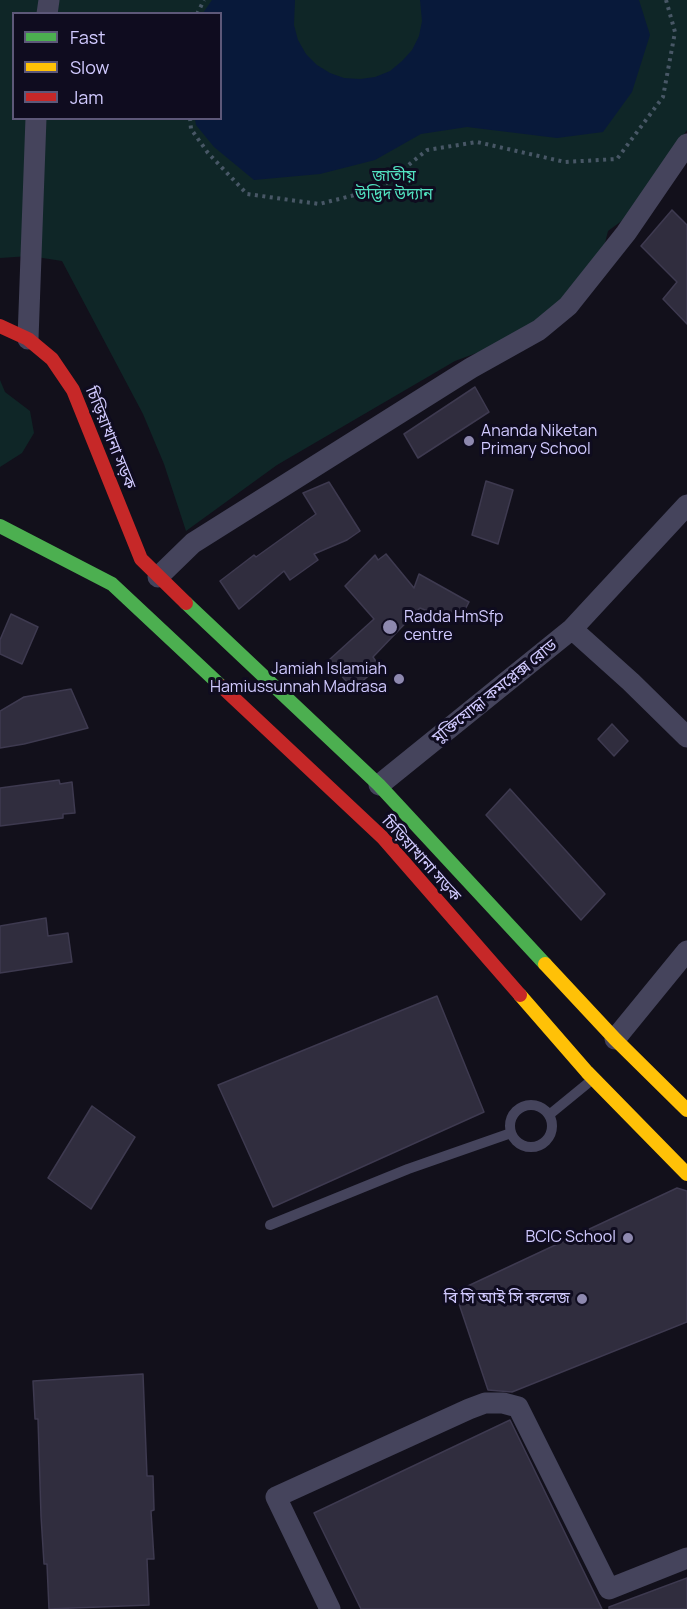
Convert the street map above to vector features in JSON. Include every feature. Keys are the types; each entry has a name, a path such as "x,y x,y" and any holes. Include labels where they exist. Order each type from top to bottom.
{"main road":[{"name":"চিড়িয়াখানা সড়ক","path":"0,326 28,339 52,359 74,390 138,562 158,577 380,785 611,1043 687,1110"},
{"name":"চিড়িয়াখানা সড়ক","path":"0,526 116,581 383,838 687,1174"}],"street":[{"path":"28,339 36,120"},
{"path":"158,577 193,543 471,368 539,330 568,306 626,233 687,144"},
{"path":"572,629 687,505"},
{"name":"মুক্তিযোদ্ধা কমপ্লেক্স রোড","path":"380,785 572,629 631,681 687,737"},
{"path":"611,1043 687,951"},
{"path":"330,1609 276,1497 486,1403 504,1403 518,1407 609,1589 687,1558"}],"lane":[{"path":"549,1115 592,1071"},
{"path":"532,1105 539,1106 549,1115 552,1121 551,1134 542,1144 527,1146 515,1140 511,1133 511,1119 519,1109 532,1105"},
{"path":"270,1225 408,1169 511,1133"}],"path":[{"path":"190,120 191,129 208,153 247,194 319,204 380,189 427,150 477,142 565,162 617,159 663,97 675,33 666,0"}],"green space":[{"name":"জাতীয় উদ্ভিদ উদ্যান","path":"0,0 687,0 687,130 627,217 608,231 604,247 556,305 506,342 455,361 277,465 186,531 164,464 143,414 62,261 30,256 0,258"},
{"path":"0,380 5,392 30,411 34,433 22,453 0,467"}],"water":[{"path":"212,0 295,0 294,25 298,40 306,54 330,73 344,78 360,79 375,77 390,71 412,50 419,36 422,21 420,0 639,0 650,35 632,92 603,132 557,138 467,127 421,134 375,160 320,174 254,180 214,147 196,125 195,120 222,120 222,12 204,12"}],"building":[{"path":"672,210 687,225 687,324 663,299 677,282 641,246"},
{"path":"475,387 489,412 418,458 404,434"},
{"path":"486,481 513,490 498,544 472,535"},
{"path":"329,482 360,531 347,540 314,554 318,560 290,580 284,571 239,609 220,581 254,555 256,557 316,514 303,493"},
{"path":"386,554 414,588 419,574 469,602 458,623 420,608 373,657 379,666 353,690 329,660 374,619 345,586 375,555 378,560"},
{"path":"11,614 38,627 22,664 0,654 0,640"},
{"path":"71,689 88,728 0,748 0,711 24,697"},
{"path":"612,724 628,741 614,756 598,739"},
{"path":"59,780 60,784 72,782 75,813 63,814 63,818 0,826 0,788"},
{"path":"510,789 605,894 581,920 486,815"},
{"path":"46,918 48,936 68,933 72,962 0,973 0,926"},
{"path":"437,996 484,1112 273,1207 218,1085"},
{"path":"92,1106 135,1137 91,1209 48,1178"},
{"name":"BCIC School","path":"677,1188 687,1191 687,1322 512,1392 488,1390 455,1292"},
{"path":"143,1374 147,1476 153,1476 154,1510 151,1511 154,1559 147,1559 149,1605 49,1609 47,1564 44,1564 41,1516 38,1419 35,1419 33,1381"},
{"path":"510,1420 602,1609 361,1609 314,1513"},
{"path":"687,1578 687,1609 609,1609 609,1607"}],"traffic: fast":[{"path":"0,526 112,584 221,686"},
{"path":"186,603 379,785 545,964"}],"traffic: slow":[{"path":"545,964 615,1039 687,1110"},
{"path":"520,995 587,1072 687,1174"}],"traffic: jam":[{"path":"0,326 28,339 52,359 73,390 141,559 186,603"},
{"path":"221,686 383,838 520,995"}],"place":[{"name":"Ananda Niketan Primary School","path":"469,441"},
{"name":"Radda HmSfp centre","path":"390,627"},
{"name":"Jamiah Islamiah Hamiussunnah Madrasa","path":"399,679"},
{"name":"BCIC School","path":"628,1238"},
{"name":"বি সি আই সি কলেজ","path":"582,1299"}]}
